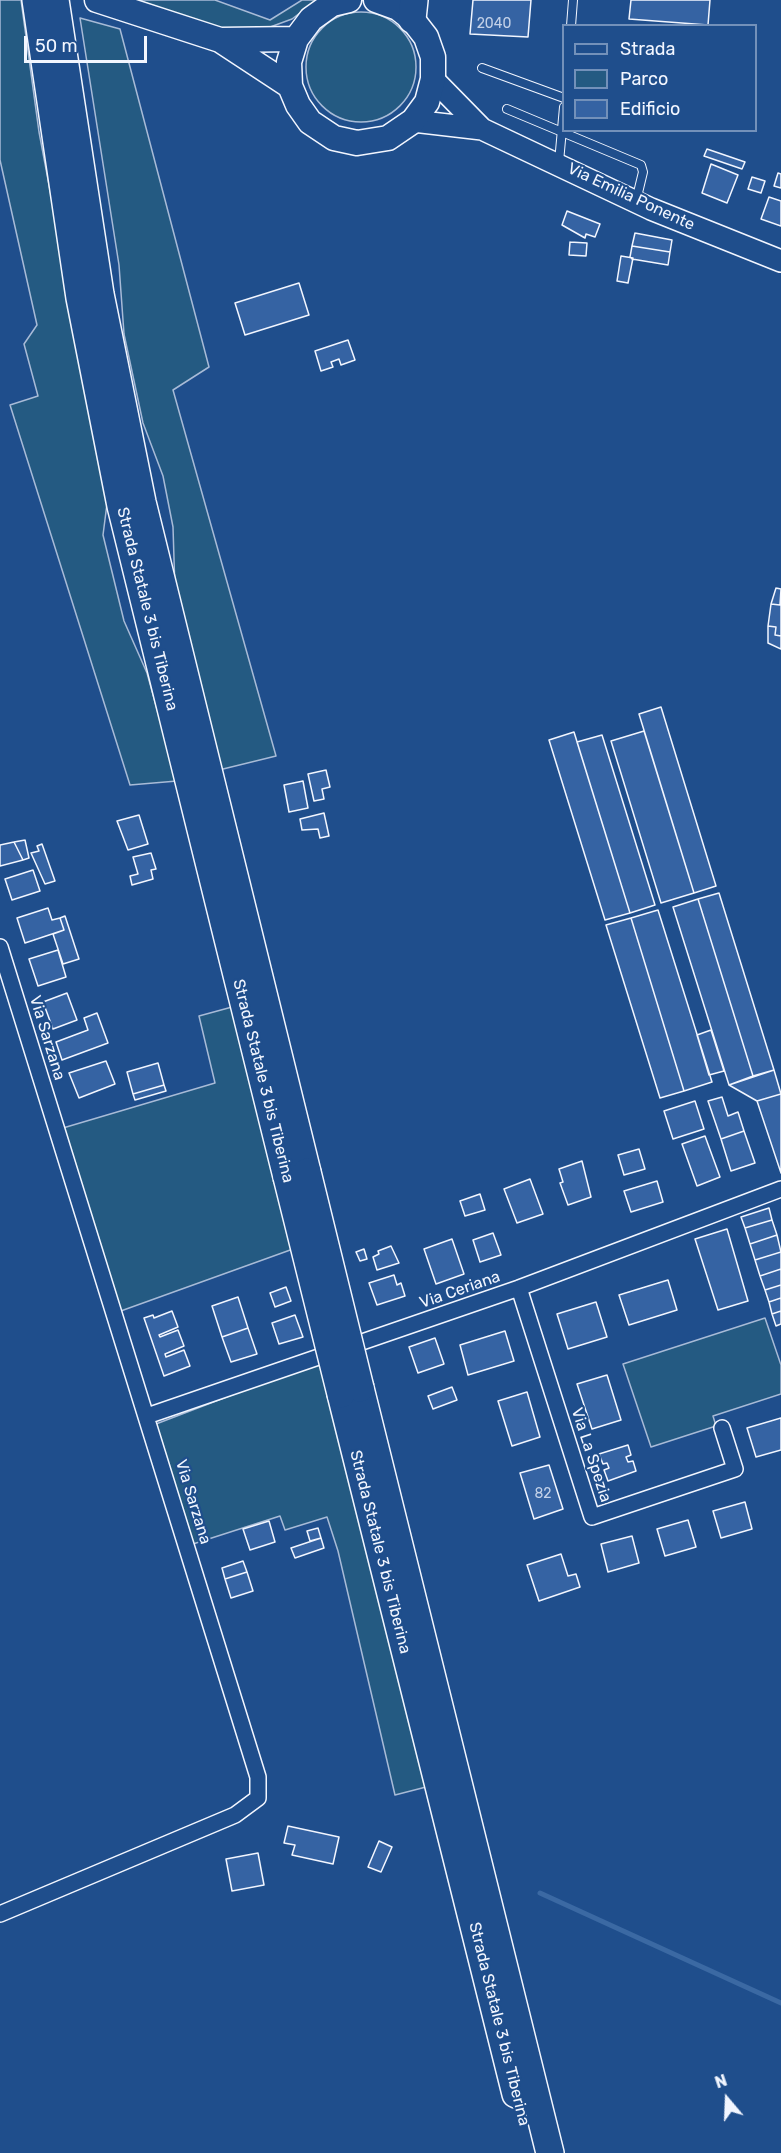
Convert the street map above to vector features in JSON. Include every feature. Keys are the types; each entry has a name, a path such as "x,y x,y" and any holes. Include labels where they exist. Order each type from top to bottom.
{"highway":[{"name":"Strada Statale 3 bis Tiberina","path":"36,0 51,47 142,502 297,1174 531,2153"},
{"name":"Strada Statale 3 bis Tiberina","path":"51,47 55,0"},
{"path":"51,47 61,0"},
{"name":"Strada Statale 3 bis Tiberina","path":"350,1391 550,2153"}],"main road":[{"path":"97,0 219,40 290,86"},
{"path":"349,0 332,4 311,19 296,39 289,62 290,86 298,105 310,122 327,134 357,143 388,138 413,121 427,102 433,79 433,57 413,9 398,8 376,0"},
{"path":"219,40 296,39"},
{"name":"Via Emilia Ponente","path":"433,79 482,129 635,205 781,261"},
{"name":"Via Emilia Ponente","path":"413,121 482,129"}],"street":[{"name":"Via Sarzana","path":"0,946 258,1778 258,1798 236,1815 0,1914"},
{"name":"Via Ceriana","path":"147,1416 519,1288 781,1189"},
{"name":"Via La Spezia","path":"519,1288 592,1517 735,1468 722,1428"}],"lane":[{"path":"571,24 573,0"},
{"path":"482,68 562,97"},
{"path":"507,109 561,131"},
{"path":"557,167 562,123"},
{"path":"563,132 641,165 643,172 635,205"}],"green space":[{"path":"0,0 21,0 39,132 108,496 103,535 124,621 147,673 177,781 130,785 10,405 38,396 24,344 37,325 0,160"},
{"path":"138,0 215,0 270,20 302,0 317,0 292,19 262,30 223,31"},
{"path":"361,12 382,16 400,28 412,46 416,67 412,88 400,106 382,118 361,122 340,118 322,106 310,88 306,67 310,46 322,28 340,16"},
{"path":"80,18 120,29 209,367 173,390 276,756 219,770 175,591 173,527 163,476 143,423 124,334 119,265"},
{"path":"232,1007 293,1249 118,1312 63,1128 215,1083 199,1016"},
{"path":"765,1318 781,1365 781,1394 713,1416 716,1426 651,1447 623,1364"},
{"path":"321,1364 426,1787 395,1795 338,1551 327,1517 285,1530 280,1516 193,1544 156,1424 289,1373"}],"building":[{"path":"473,0 531,0 528,37 470,34"},
{"path":"631,0 710,0 708,24 629,19"},
{"path":"707,149 745,162 742,169 704,156"},
{"path":"711,164 738,175 727,203 702,193"},
{"path":"778,173 781,174 781,188 774,186"},
{"path":"752,177 765,181 761,193 748,189"},
{"path":"769,197 781,201 781,226 761,219"},
{"path":"567,211 600,224 595,237 586,234 585,238 562,225"},
{"path":"635,233 672,240 670,252 632,246"},
{"path":"570,242 587,243 586,256 569,255"},
{"path":"632,246 670,252 668,265 632,259 630,257"},
{"path":"621,256 633,258 628,283 617,281"},
{"path":"299,283 309,315 245,335 235,303"},
{"path":"348,340 355,360 341,365 339,359 331,362 333,367 321,371 315,351"},
{"path":"776,588 781,589 780,605 771,604"},
{"path":"781,598 781,636 775,635 776,627 768,626 771,604 780,605"},
{"path":"768,626 776,627 775,635 781,636 781,649 768,643"},
{"path":"661,707 716,886 694,893 639,714"},
{"path":"644,731 694,893 661,903 611,741"},
{"path":"574,732 630,913 605,920 549,740"},
{"path":"602,735 655,905 630,913 577,742"},
{"path":"326,770 330,787 322,789 324,799 314,801 308,774"},
{"path":"303,781 308,808 289,812 284,785"},
{"path":"324,813 329,836 320,838 318,829 302,830 300,819"},
{"path":"139,815 148,844 128,850 117,821"},
{"path":"25,840 29,858 23,860 14,842"},
{"path":"14,842 23,860 0,866 0,845"},
{"path":"42,844 55,881 45,884 31,853 39,851 37,846"},
{"path":"151,853 156,869 151,870 153,879 132,885 130,876 138,874 133,857"},
{"path":"33,870 40,891 12,900 5,879"},
{"path":"719,893 774,1070 753,1076 698,899"},
{"path":"698,899 753,1076 729,1085 673,907"},
{"path":"48,908 52,920 60,918 64,930 25,943 17,918"},
{"path":"658,910 712,1082 684,1091 631,918"},
{"path":"65,916 79,959 63,964 53,934 64,930 60,918"},
{"path":"631,918 684,1091 660,1098 606,925"},
{"path":"58,950 66,977 38,986 29,959"},
{"path":"67,993 77,1020 53,1029 43,1002"},
{"path":"97,1013 108,1043 62,1060 56,1042 88,1030 84,1018"},
{"path":"711,1030 724,1071 709,1075 697,1035"},
{"path":"106,1061 115,1084 79,1098 69,1073"},
{"path":"158,1063 164,1085 133,1094 127,1072"},
{"path":"774,1070 781,1094 757,1101 729,1085"},
{"path":"164,1085 166,1091 135,1100 133,1094"},
{"path":"781,1094 781,1173 757,1101"},
{"path":"722,1097 728,1116 738,1112 744,1131 721,1139 708,1101"},
{"path":"695,1101 704,1129 673,1139 664,1111"},
{"path":"744,1131 755,1163 731,1171 721,1139"},
{"path":"705,1136 720,1177 697,1186 682,1144"},
{"path":"639,1149 645,1169 624,1175 618,1155"},
{"path":"582,1161 591,1197 568,1205 560,1183 563,1182 559,1169"},
{"path":"530,1179 543,1214 517,1223 504,1189"},
{"path":"657,1181 663,1202 631,1212 624,1191"},
{"path":"480,1194 485,1210 465,1216 460,1201"},
{"path":"769,1208 772,1220 745,1228 741,1217"},
{"path":"772,1220 777,1235 750,1244 745,1228"},
{"path":"727,1229 748,1301 718,1310 695,1239"},
{"path":"493,1233 501,1255 480,1262 473,1240"},
{"path":"777,1235 781,1252 755,1260 750,1244"},
{"path":"452,1239 464,1274 436,1284 424,1249"},
{"path":"391,1246 399,1263 377,1270 373,1257 379,1254 378,1251"},
{"path":"364,1249 367,1259 360,1261 356,1252"},
{"path":"781,1252 781,1269 760,1276 755,1260"},
{"path":"781,1269 781,1285 765,1290 760,1276"},
{"path":"394,1275 397,1285 401,1283 405,1296 377,1305 369,1283"},
{"path":"668,1280 677,1310 629,1325 619,1295"},
{"path":"781,1285 781,1298 769,1302 765,1290"},
{"path":"286,1287 291,1301 275,1307 270,1293"},
{"path":"238,1297 248,1328 222,1337 212,1306"},
{"path":"781,1298 781,1311 772,1314 769,1302"},
{"path":"596,1302 607,1337 568,1349 557,1314"},
{"path":"172,1311 178,1327 159,1335 160,1337 178,1330 184,1346 165,1354 166,1357 184,1350 190,1366 164,1376 144,1318 153,1315 154,1318"},
{"path":"781,1311 781,1324 776,1326 772,1314"},
{"path":"295,1315 303,1337 279,1344 272,1323"},
{"path":"248,1328 257,1354 231,1362 222,1337"},
{"path":"505,1331 514,1361 468,1375 460,1345"},
{"path":"435,1338 444,1364 418,1373 409,1347"},
{"path":"607,1375 621,1420 592,1429 577,1384"},
{"path":"452,1387 457,1400 433,1409 428,1396"},
{"path":"527,1392 540,1437 512,1446 498,1401"},
{"path":"781,1418 781,1450 756,1457 747,1428"},
{"path":"628,1445 631,1455 626,1457 628,1462 633,1461 636,1471 608,1481 604,1470 609,1468 607,1463 603,1464 599,1454"},
{"path":"549,1465 563,1509 534,1519 520,1473"},
{"path":"745,1502 752,1529 721,1538 713,1511"},
{"path":"688,1520 696,1547 665,1556 657,1529"},
{"path":"269,1521 275,1542 250,1550 243,1529"},
{"path":"318,1528 321,1538 310,1541 307,1531"},
{"path":"632,1536 639,1563 608,1572 601,1544"},
{"path":"321,1538 324,1548 295,1558 291,1548"},
{"path":"561,1554 568,1576 576,1574 580,1587 539,1601 527,1565"},
{"path":"243,1561 247,1572 225,1579 222,1568"},
{"path":"247,1572 253,1591 231,1598 225,1579"},
{"path":"288,1826 339,1837 333,1864 292,1855 295,1845 284,1843"},
{"path":"379,1841 392,1847 381,1872 368,1867"},
{"path":"258,1853 264,1885 232,1891 226,1859"}],"waterway":[{"path":"540,1893 781,2003"}]}
